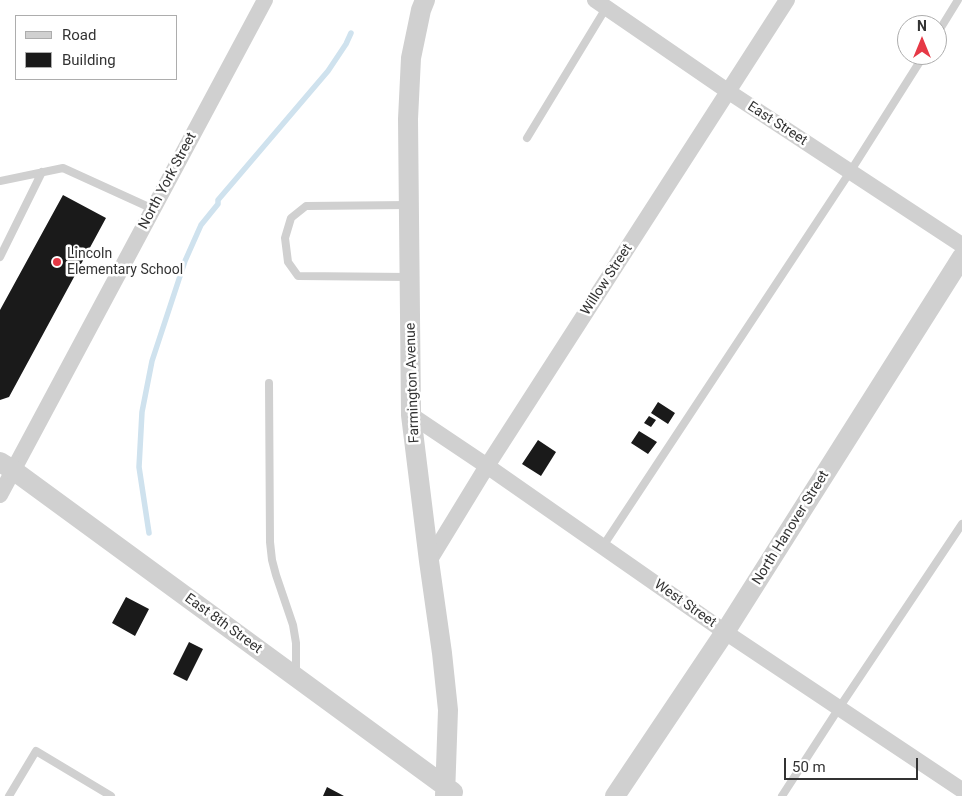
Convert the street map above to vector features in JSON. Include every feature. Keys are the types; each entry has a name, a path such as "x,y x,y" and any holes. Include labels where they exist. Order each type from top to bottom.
{"street":[{"name":"North York Street","path":"0,495 7,466 153,209 265,0"},
{"name":"Farmington Avenue","path":"425,0 421,10 411,58 408,119 411,414 448,710 450,793"},
{"name":"Willow Street","path":"429,561 487,466 787,0"},
{"name":"East Street","path":"604,3 728,92 962,245"},
{"name":"North Hanover Street","path":"615,796 725,632 962,258"},
{"name":"West Street","path":"411,414 725,632 962,790"},
{"name":"East 8th Street","path":"7,466 296,677 450,793"},
{"path":"958,796 962,790"}],"lane":[{"path":"947,18 958,0"},
{"path":"527,138 604,3"},
{"path":"603,546 850,172 918,65"},
{"path":"0,181 64,168 153,209"},
{"path":"0,257 42,172"},
{"path":"409,205 306,206 291,218 285,238 288,262 298,276 410,277"},
{"path":"268,383 271,551 276,575 293,625 296,643 296,677"},
{"path":"782,796 962,524"},
{"path":"9,796 36,751 111,796"}],"building":[{"name":"Lincoln Elementary School","path":"63,195 106,218 9,397 0,400 0,310"},
{"path":"658,402 675,413 668,424 651,413"},
{"path":"649,416 656,420 651,427 644,423"},
{"path":"639,431 657,442 648,454 631,443"},
{"path":"538,440 556,452 541,476 522,464"},
{"path":"126,597 149,609 135,636 112,623"},
{"path":"189,642 203,649 187,681 173,674"},
{"path":"327,787 344,796 323,796"}],"waterway":[{"path":"149,533 139,467 142,412 152,361 185,261 201,225 218,204 218,200 328,71 351,33"}],"place":[{"name":"Lincoln Elementary School","path":"57,262"}]}
